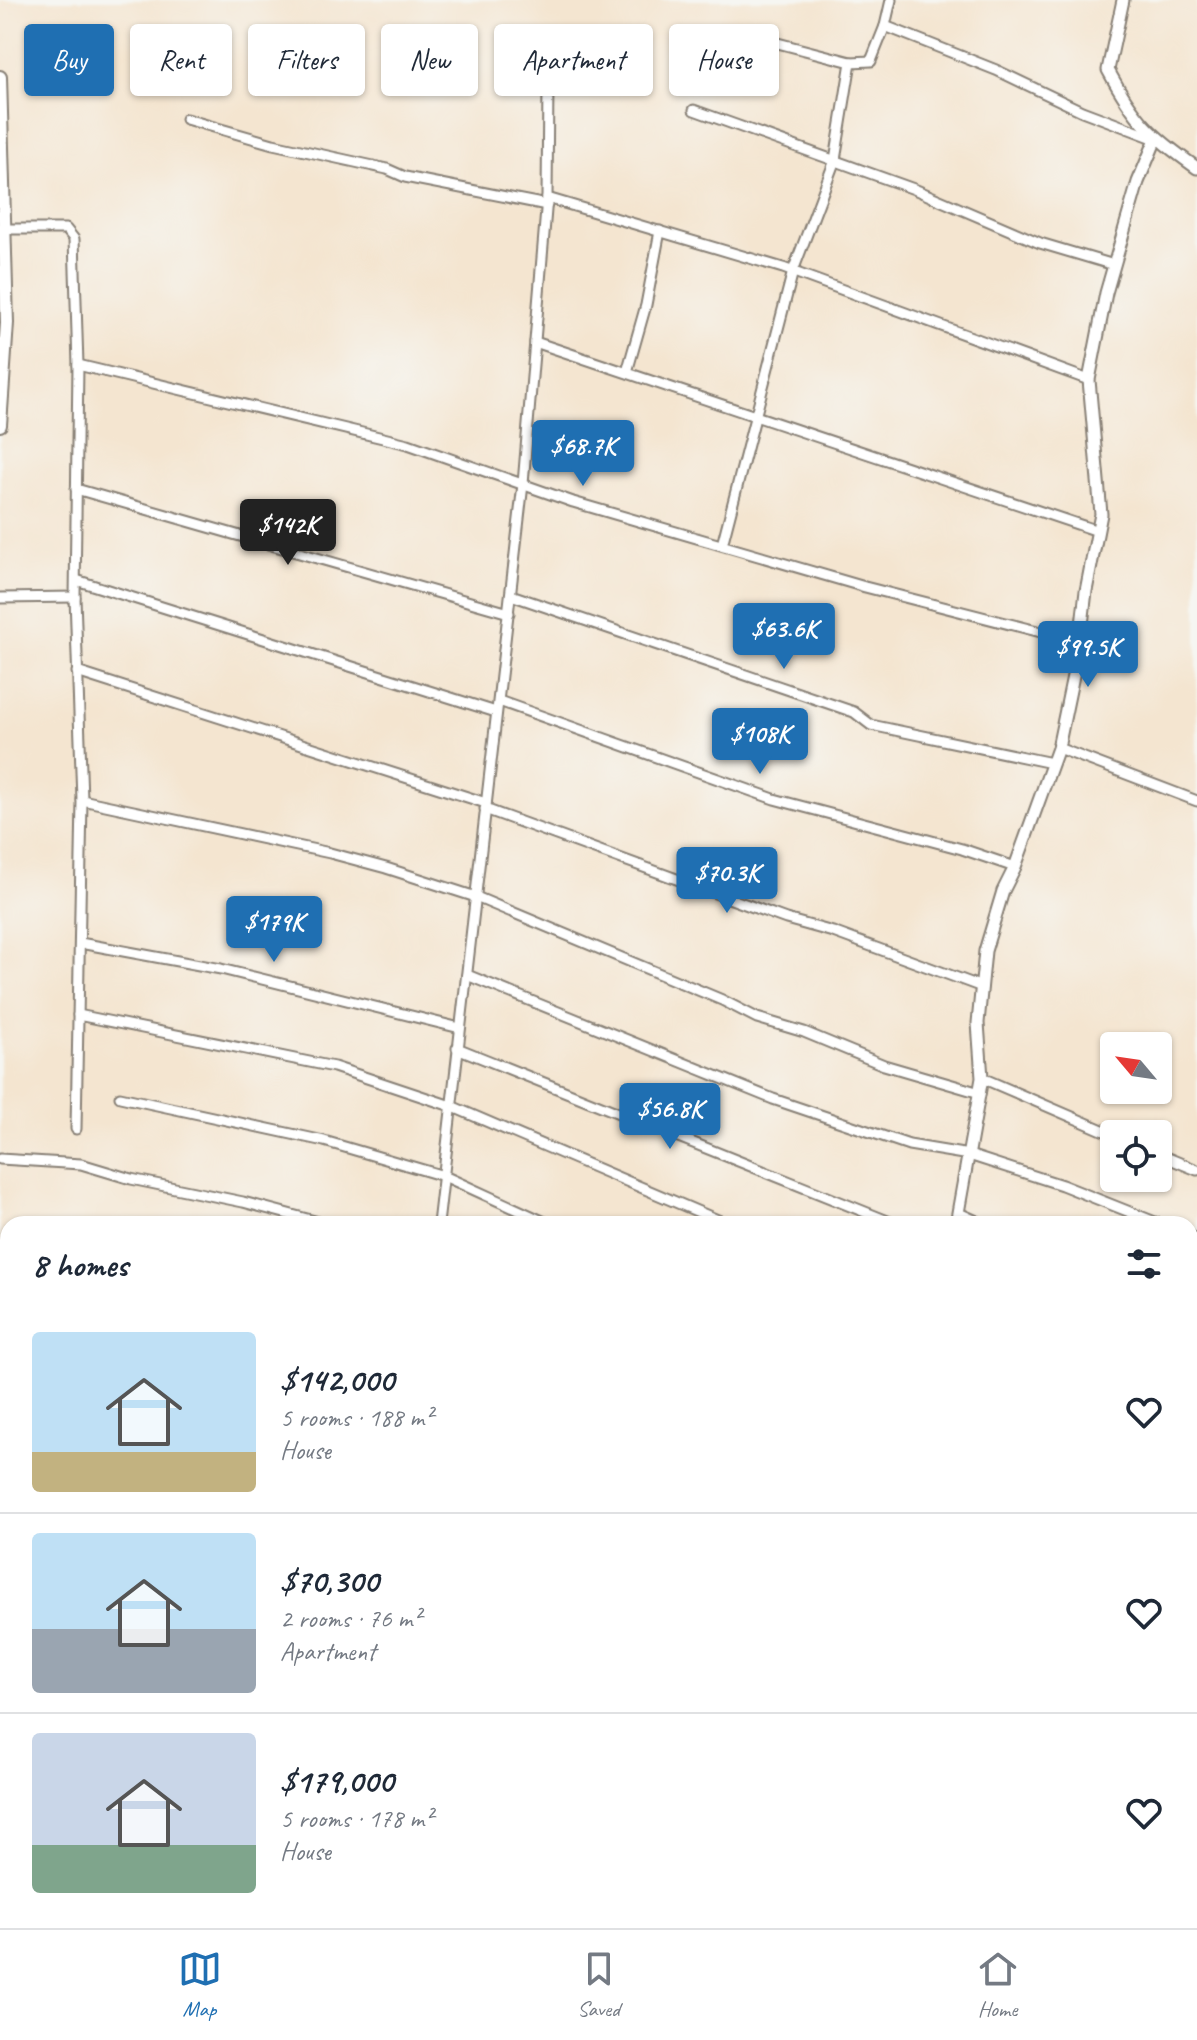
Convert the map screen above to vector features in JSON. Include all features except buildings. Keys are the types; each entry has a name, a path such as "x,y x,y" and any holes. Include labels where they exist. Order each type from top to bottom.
{"main road":[{"path":"0,77 7,323 0,425"}],"street":[{"path":"779,43 851,62 871,61 891,0"},
{"path":"1123,0 1108,70 1128,107 1156,139 1197,168"},
{"path":"885,26 996,70 1082,111 1156,139"},
{"path":"722,545 793,271 835,160 851,62"},
{"path":"439,1216 523,484 547,202 548,96"},
{"path":"694,110 914,189 1040,243 1114,265"},
{"path":"186,119 273,144 387,169 405,177 547,202 660,231 793,271 1089,380"},
{"path":"958,1216 982,1078 978,1023 985,951 1003,891 1015,867 1058,748 1080,642 1101,514 1089,380 1114,265 1138,182 1156,139"},
{"path":"5,229 66,229 74,239 78,365 75,597 82,800 76,1129"},
{"path":"627,372 646,305 660,231"},
{"path":"535,342 1098,531"},
{"path":"78,365 408,444 573,502 865,587 1080,642"},
{"path":"76,489 509,613"},
{"path":"76,580 496,712"},
{"path":"511,595 856,713 871,725 1052,763"},
{"path":"0,598 75,597"},
{"path":"77,672 485,806 982,987"},
{"path":"499,701 774,799 962,849 1015,867"},
{"path":"1058,748 1197,801"},
{"path":"82,800 330,853 476,897 722,1000 757,1018 804,1032 884,1065 980,1093"},
{"path":"80,943 221,969 460,1028"},
{"path":"467,975 773,1099 909,1145 969,1155 1062,1185 1140,1216"},
{"path":"78,1015 334,1067 451,1106 708,1216"},
{"path":"457,1048 875,1216"},
{"path":"982,1078 1100,1129"},
{"path":"120,1097 324,1141 444,1176 532,1216"},
{"path":"0,1159 81,1164 131,1179 296,1216"},
{"path":"1172,1160 1197,1170"}]}
